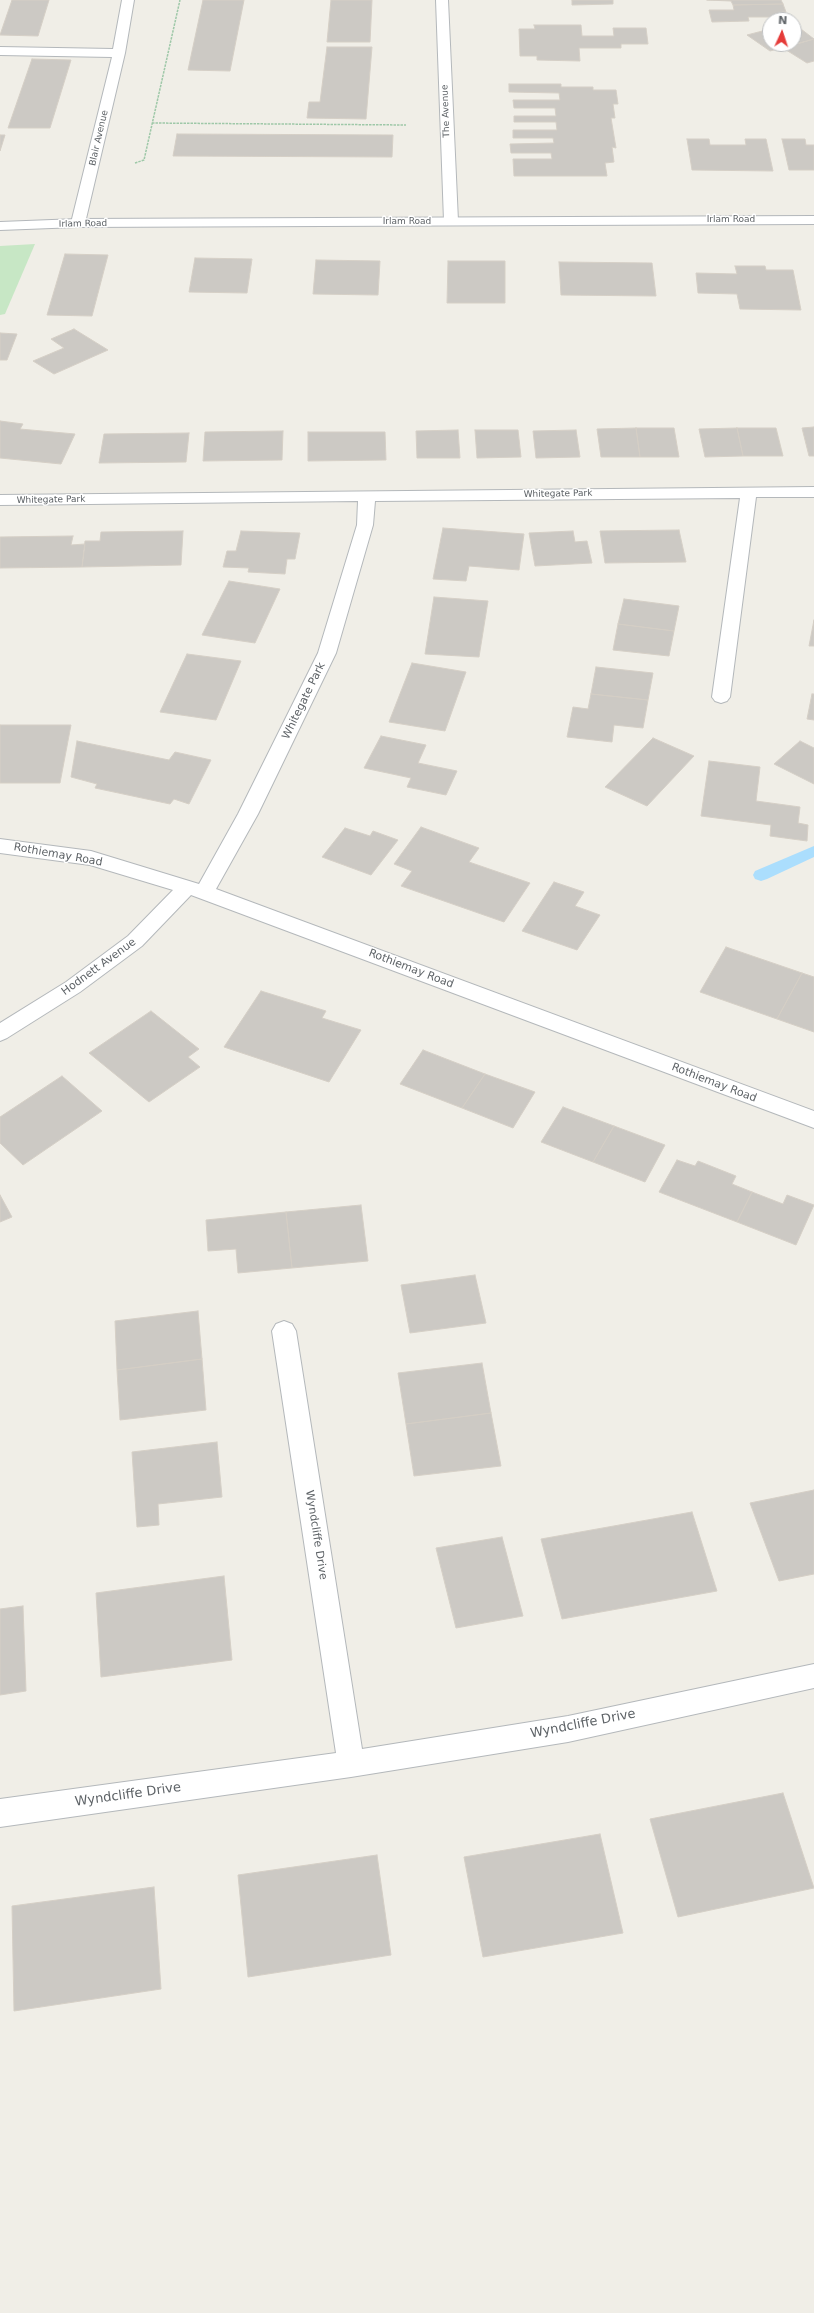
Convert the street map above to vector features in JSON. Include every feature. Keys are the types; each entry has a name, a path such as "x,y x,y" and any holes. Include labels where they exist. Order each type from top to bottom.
{"street":[{"name":"Blair Avenue","path":"78,223 119,53 128,0"},
{"name":"The Avenue","path":"442,0 451,221"},
{"path":"0,51 119,53"},
{"name":"Irlam Road","path":"0,226 78,223 814,220"},
{"path":"721,696 750,492"},
{"name":"Whitegate Park","path":"0,500 814,492"},
{"name":"Whitegate Park","path":"196,889 248,814 327,653 365,525 367,496"},
{"name":"Rothiemay Road","path":"0,846 91,858 196,889 814,1120"},
{"name":"Hodnett Avenue","path":"0,1033 73,987 135,942 196,889"},
{"name":"Wyndcliffe Drive","path":"284,1331 351,1764"},
{"name":"Wyndcliffe Drive","path":"0,1813 351,1764 568,1729 814,1676"}],"path":[{"path":"152,123 447,125"}],"green space":[{"path":"35,244 5,314 0,315 0,246"}],"building":[{"path":"12,0 49,0 38,36 0,35"},
{"path":"203,0 244,0 230,71 188,70"},
{"path":"331,0 372,0 370,42 327,42"},
{"path":"572,0 613,0 613,4 572,5"},
{"path":"707,0 781,0 783,4 733,5 731,1"},
{"path":"783,4 786,12 762,12 762,17 748,17 749,21 712,22 709,10 734,10 733,5"},
{"path":"534,25 581,25 582,36 614,36 613,28 646,28 648,44 621,44 621,48 579,48 580,61 537,60 537,56 520,56 519,29 535,29"},
{"path":"802,30 814,39 802,42"},
{"path":"762,31 762,45 747,35"},
{"path":"814,39 814,61 807,63 789,52 802,52 802,42"},
{"path":"327,47 372,47 366,119 307,118 309,102 320,102"},
{"path":"32,59 71,60 50,128 8,128"},
{"path":"509,84 561,84 561,87 593,87 593,90 616,90 618,104 613,104 615,118 611,118 616,148 612,147 614,162 605,163 607,176 514,176 513,159 552,159 551,153 511,153 510,144 554,143 553,138 513,138 513,130 557,130 556,122 514,122 514,116 556,116 555,108 514,108 513,100 560,100 559,93 509,92"},
{"path":"177,134 393,135 392,157 173,156"},
{"path":"0,135 5,135 0,151"},
{"path":"687,139 709,139 710,145 746,145 745,139 766,139 773,171 692,170"},
{"path":"782,139 805,139 806,145 814,145 814,170 789,170"},
{"path":"65,254 108,255 92,316 47,315"},
{"path":"195,258 252,259 247,293 189,292"},
{"path":"316,260 380,261 378,295 313,294"},
{"path":"448,261 505,261 505,303 447,303"},
{"path":"559,262 652,263 656,296 561,295"},
{"path":"735,266 765,266 766,270 793,270 801,310 740,309 737,294 698,293 696,273 737,274"},
{"path":"74,329 108,350 54,374 33,361 64,348 51,339"},
{"path":"0,333 17,334 7,360 0,360"},
{"path":"0,421 23,424 20,429 75,434 61,464 0,458"},
{"path":"814,427 814,456 809,456 802,428"},
{"path":"636,428 640,457 601,457 597,429"},
{"path":"636,428 674,428 679,457 640,457"},
{"path":"737,428 743,456 705,457 699,429"},
{"path":"737,428 776,428 783,456 743,456"},
{"path":"458,430 460,458 417,458 416,431"},
{"path":"475,430 518,430 521,457 477,458"},
{"path":"576,430 580,457 536,458 533,431"},
{"path":"283,431 282,460 203,461 205,432"},
{"path":"308,432 385,432 386,460 308,461"},
{"path":"189,433 186,462 99,463 104,434"},
{"path":"443,528 524,534 519,570 469,566 466,581 433,579"},
{"path":"679,530 686,562 605,563 600,531"},
{"path":"183,531 181,565 82,567 85,541 100,541 101,532"},
{"path":"241,531 300,533 295,559 287,559 285,574 248,572 249,568 223,567 227,551 236,551"},
{"path":"573,531 575,542 587,541 592,563 535,566 529,533"},
{"path":"73,536 71,545 85,544 82,567 0,568 0,537"},
{"path":"229,581 280,589 255,643 202,635"},
{"path":"434,597 488,601 479,657 425,654"},
{"path":"624,599 679,606 674,631 618,624"},
{"path":"814,620 814,646 809,646"},
{"path":"618,624 674,631 669,656 613,650"},
{"path":"187,654 241,661 216,720 160,712"},
{"path":"412,663 466,672 445,731 389,722"},
{"path":"596,667 653,673 648,700 591,694"},
{"path":"591,694 648,700 643,728 614,725 612,742 567,737 573,707 588,709"},
{"path":"812,694 814,694 814,720 807,719"},
{"path":"0,725 71,725 60,783 0,783"},
{"path":"381,736 426,745 418,763 457,771 446,795 407,787 411,778 364,768"},
{"path":"653,738 694,756 647,806 605,787"},
{"path":"77,741 169,760 175,752 211,760 189,804 174,799 170,804 95,788 97,784 71,777"},
{"path":"800,741 814,748 814,784 774,764"},
{"path":"709,761 760,767 756,801 800,807 798,823 808,825 807,841 770,836 771,825 701,816"},
{"path":"421,827 479,848 469,862 530,883 504,922 401,886 412,871 394,864"},
{"path":"345,828 370,836 373,831 398,840 371,875 322,857"},
{"path":"554,882 584,892 575,906 600,915 577,950 522,931"},
{"path":"726,947 802,973 777,1019 700,992"},
{"path":"802,973 814,977 814,1032 777,1019"},
{"path":"261,991 326,1011 322,1018 361,1030 329,1082 224,1047"},
{"path":"151,1011 199,1049 188,1057 200,1067 149,1102 89,1053"},
{"path":"423,1050 485,1074 462,1108 400,1084"},
{"path":"485,1074 535,1092 513,1128 462,1108"},
{"path":"62,1076 102,1111 23,1165 0,1143 0,1117"},
{"path":"563,1107 614,1126 593,1162 541,1142"},
{"path":"614,1126 665,1145 645,1182 593,1162"},
{"path":"677,1160 695,1166 698,1161 736,1176 732,1184 752,1192 737,1222 659,1192"},
{"path":"752,1192 783,1204 787,1195 814,1205 796,1245 737,1222"},
{"path":"0,1195 12,1217 0,1222"},
{"path":"361,1205 368,1261 292,1268 286,1212"},
{"path":"286,1212 292,1268 238,1273 236,1249 208,1251 206,1220"},
{"path":"475,1275 486,1323 410,1333 401,1285"},
{"path":"198,1311 202,1359 117,1370 115,1321"},
{"path":"202,1359 206,1410 120,1420 117,1370"},
{"path":"482,1363 491,1413 406,1424 398,1373"},
{"path":"491,1413 501,1466 414,1476 406,1424"},
{"path":"217,1442 222,1497 158,1504 159,1525 137,1527 132,1452"},
{"path":"814,1490 814,1574 779,1581 750,1503"},
{"path":"692,1512 717,1591 562,1619 541,1539"},
{"path":"502,1537 523,1616 456,1628 436,1548"},
{"path":"224,1576 232,1660 101,1677 96,1593"},
{"path":"23,1606 26,1691 0,1695 0,1609"},
{"path":"783,1793 814,1888 678,1917 650,1819"},
{"path":"600,1834 623,1933 483,1957 464,1857"},
{"path":"377,1855 391,1955 248,1977 238,1875"},
{"path":"154,1887 161,1989 14,2011 12,1906"}],"waterway":[{"path":"761,875 814,851"}]}
